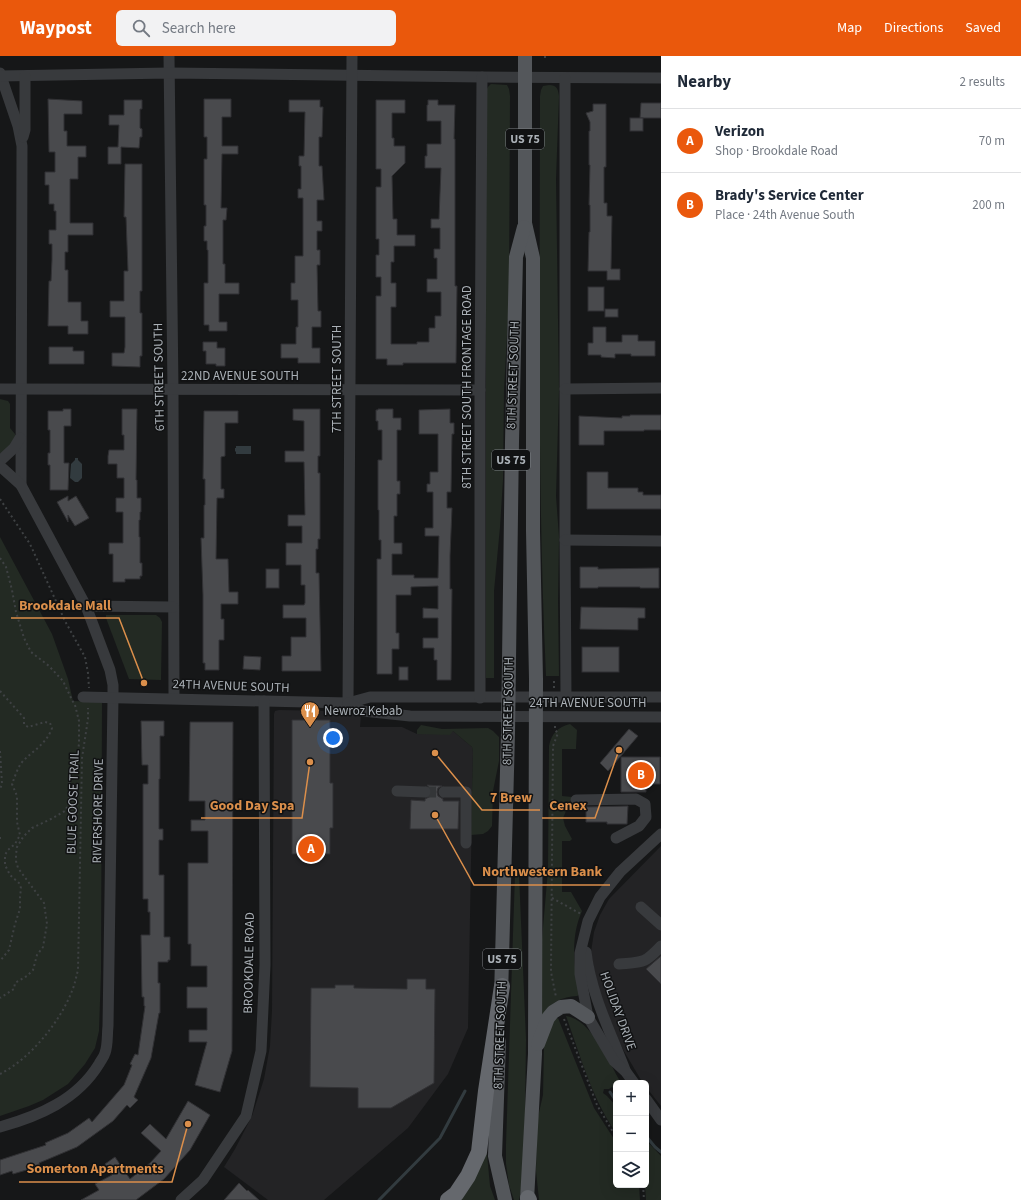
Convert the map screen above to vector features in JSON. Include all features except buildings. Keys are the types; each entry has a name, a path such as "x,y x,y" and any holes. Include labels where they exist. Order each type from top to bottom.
{"highway":[{"path":"448,1200 456,1194 468,1176 479,1152 486,1091 502,986"}],"main road":[{"name":"8TH STREET SOUTH","path":"525,56 526,223 533,258 533,523 536,698 535,1054 528,1199"},
{"name":"8TH STREET SOUTH","path":"504,1200 495,1156 502,986 509,716 508,698 516,257 526,223"},
{"path":"535,1054 548,1018 553,1012 561,1007 571,1006 588,1017"}],"street":[{"name":"6TH STREET SOUTH","path":"169,56 173,390 174,698"},
{"name":"7TH STREET SOUTH","path":"348,703 352,56"},
{"path":"22,146 18,126 0,75 26,76 169,73 661,78"},
{"path":"21,485 20,389 22,146 25,130 26,76"},
{"name":"8TH STREET SOUTH FRONTAGE ROAD","path":"480,698 482,77"},
{"path":"565,78 566,697"},
{"path":"566,389 661,388"},
{"name":"22ND AVENUE SOUTH","path":"0,389 480,390"},
{"path":"0,461 14,448 21,436"},
{"name":"RIVERSHORE DRIVE","path":"0,466 21,485 86,606 110,670 113,685 108,1026 105,1053 93,1074 73,1094 50,1109 18,1122 0,1127"},
{"path":"565,540 661,541"},
{"path":"86,606 173,607"},
{"name":"24TH AVENUE SOUTH","path":"86,697 348,703 370,697 661,697"},
{"name":"BROOKDALE ROAD","path":"181,1200 203,1180 246,1116 261,1051 265,965 264,701"},
{"name":"24TH AVENUE SOUTH","path":"348,703 363,711 410,716 661,717"},
{"path":"397,791 425,792"},
{"path":"444,792 466,792 466,843"},
{"path":"576,800 636,799 645,804 646,817 639,826 616,838"},
{"name":"HOLIDAY DRIVE","path":"632,1080 626,1072 614,1061 588,1017 580,974 580,953 588,921 600,898 620,872 661,834"},
{"path":"641,906 661,925"},
{"name":"HOLIDAY DRIVE","path":"584,936 590,977 597,1000 626,1072"},
{"path":"619,964 641,962 649,959 661,946"},
{"path":"649,1102 659,1112"}],"path":[{"name":"BLUE GOOSE TRAIL","path":"0,499 30,544 65,621 85,657 88,673 86,697 88,719 82,758 78,970 72,991 59,1016 28,1055 0,1074"},
{"path":"0,558 6,567 16,612 24,638 31,652 49,666 63,681 76,705 79,721 79,737 78,750 70,764 69,803 64,811 32,828 23,837 17,847 16,861 18,868 44,903 48,924 43,947 37,955 33,970 27,976 15,983 14,989 0,998"},
{"path":"0,691 24,718 24,724 28,727 45,722 50,723 52,728 50,735 34,753 23,761 12,784 17,796 17,822 20,835 15,844 8,850 4,860 10,875 16,879 21,888 20,909 9,950 0,961"},
{"path":"555,730 558,733 553,746 552,898 580,913 588,921"},
{"path":"0,751 2,784 0,789"},
{"path":"643,1188 644,1200"}],"shaded area":[{"path":"491,84 507,85 510,96 509,299 504,390 503,480 494,591 494,678 486,678 486,91"},
{"path":"549,85 557,88 559,96 556,179 559,390 556,496 559,537 559,676 546,676 541,531 540,96 543,86"},
{"path":"0,399 8,401 10,404 10,428 15,434 15,441 2,454 0,453"},
{"path":"236,446 251,446 251,454 236,454"},
{"path":"75,458 78,458 82,464 82,478 78,482 75,482 70,478 71,464"},
{"path":"0,537 52,634 68,679 73,701 102,703 101,972 99,1031 95,1048 85,1064 68,1084 43,1100 0,1116"},
{"path":"106,615 156,615 160,618 162,622 161,680 129,679"},
{"path":"275,711 329,711 361,715 360,727 402,727 417,734 453,731 472,747 473,752 468,1028 448,1074 408,1128 324,1200 268,1200 224,1167 252,1116 264,1079 270,1046 272,1011 274,714"},
{"path":"570,724 577,730 576,749 562,749 562,796 572,797 563,818 565,826 572,839 570,841 562,841 562,892 571,892 582,911 578,921 574,942 579,995 557,1001 546,1010 543,1015 541,1014 542,939 548,870 549,746 553,735 562,727"},
{"path":"421,725 442,729 488,728 499,737 499,761 493,791 492,826 483,834 471,835 472,747 453,731 450,735 417,734 417,730"},
{"path":"661,846 661,1106 649,1091 649,1080 641,1080 611,1029 596,979 591,952 594,932 600,915 609,899"},
{"path":"515,874 519,874 526,1039 522,1188 519,1200 514,1200 509,1185 506,1164"},
{"path":"566,1016 575,1019 591,1033 605,1053 619,1080 613,1080 613,1089 612,1087 609,1089 604,1089 603,1093 613,1103 613,1128 593,1091"},
{"path":"558,1018 594,1108 613,1137 613,1188 639,1188 640,1200 539,1200 536,1171 537,1121 543,1095 544,1045 554,1020"},
{"path":"649,1143 661,1156 661,1200 646,1200 645,1188 649,1188"},
{"path":"483,1154 487,1154 490,1186 495,1200 459,1200"}],"waterway":[{"path":"379,1200 440,1138 465,1091"},
{"path":"610,1092 613,1096"},
{"path":"649,1140 661,1152"}],"tunnel":[{"path":"425,792 444,792"}],"place":[{"name":"Brookdale Mall","path":"144,683"},
{"name":"Newroz Kebab","path":"310,728"},
{"name":"Cenex","path":"619,750"},
{"name":"7 Brew","path":"435,753"},
{"name":"Good Day Spa","path":"310,762"},
{"name":"Brady's Service Center","path":"641,775"},
{"name":"Northwestern Bank","path":"435,815"},
{"name":"Verizon","path":"311,849"},
{"name":"Somerton Apartments","path":"188,1124"}]}
